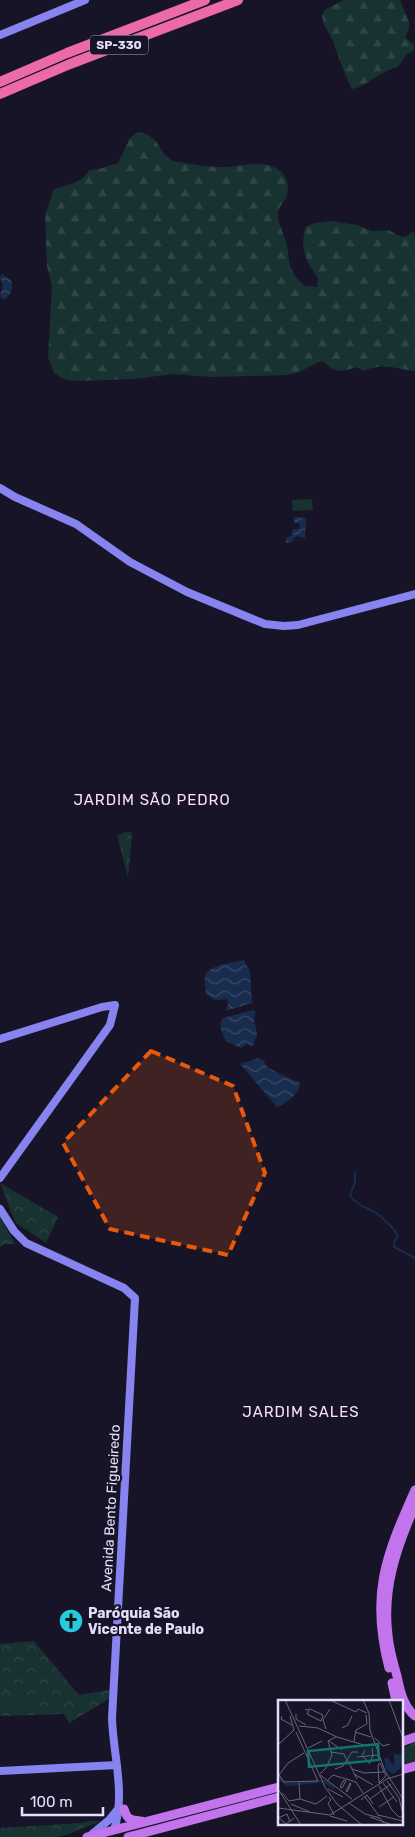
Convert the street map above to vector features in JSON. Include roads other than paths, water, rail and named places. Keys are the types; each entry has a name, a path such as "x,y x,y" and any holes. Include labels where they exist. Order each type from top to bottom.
{"highway":[{"name":"SP-330","path":"0,82 76,49 205,0"},
{"name":"SP-330","path":"0,94 70,64 238,0"}],"main road":[{"path":"396,1700 380,1626 381,1590 390,1549 415,1490"},
{"path":"415,1506 396,1551 388,1590 386,1616 400,1690 404,1702 415,1716"},
{"path":"402,1742 415,1737"},
{"path":"402,1770 415,1766"},
{"path":"87,1837 112,1833 278,1787"},
{"path":"128,1837 278,1797"},
{"path":"121,1809 130,1820 147,1822"}],"street":[{"path":"0,35 85,0"},
{"path":"0,488 15,498 76,524 130,562 187,592 265,624 298,625 415,594"},
{"path":"0,1039 102,1007 115,1005 110,1025 0,1178"},
{"name":"Avenida Bento Figueiredo","path":"0,1209 14,1231 26,1243 124,1288 135,1298 112,1718 113,1740 120,1783 121,1809 112,1833"},
{"path":"0,1771 117,1765"},
{"path":"87,1837 100,1829 121,1809"}],"water":[{"path":"2,274 11,280 12,283 11,293 5,299 0,296 3,285 0,277"},
{"path":"294,517 306,518 305,538 296,536 292,542 286,543 286,538 292,535 293,529 300,527 299,523 294,523"},
{"path":"244,960 250,972 252,1003 225,1011 228,1005 227,999 215,1000 206,994 205,976 212,968"},
{"path":"253,1010 256,1012 254,1019 257,1034 253,1046 247,1044 241,1048 226,1041 221,1027 223,1018"},
{"path":"258,1058 263,1060 268,1068 300,1083 295,1095 277,1107 240,1064"}],"waterway":[{"path":"355,1173 355,1182 350,1196 360,1205 379,1215 387,1222 398,1235 394,1247 415,1258"}],"place":[{"name":"Paróquia São Vicente de Paulo","path":"71,1621"}],"district":[{"name":"JARDIM SÃO PEDRO","path":"152,800"},
{"name":"JARDIM SALES","path":"301,1412"}]}
